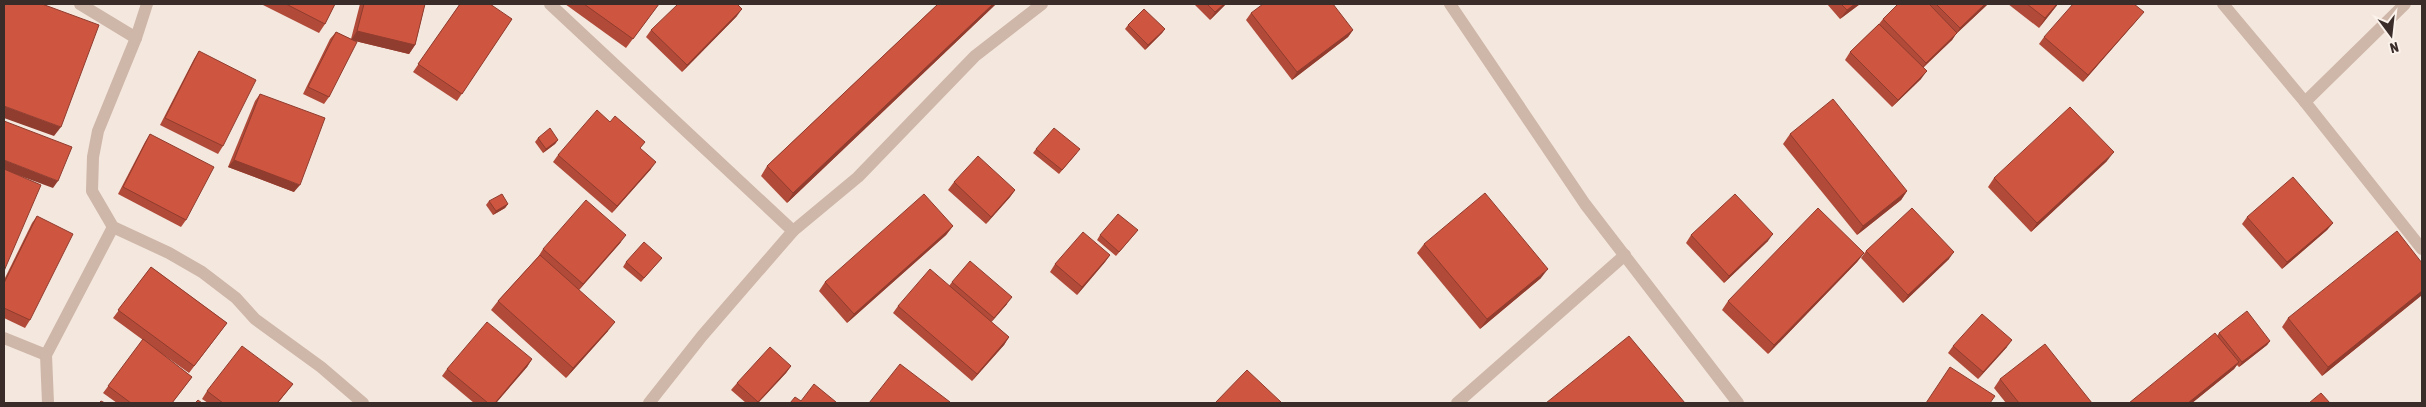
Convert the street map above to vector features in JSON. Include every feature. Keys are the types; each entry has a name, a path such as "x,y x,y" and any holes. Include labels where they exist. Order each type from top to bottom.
{"street":[{"path":"80,4 136,38"},
{"path":"147,4 136,38 98,131 93,157 92,192 112,227 169,253 202,272 236,298 255,319 321,367 363,403"},
{"path":"550,4 794,230"},
{"path":"649,403 702,336 794,230 858,177 976,56 1042,4"},
{"path":"1450,4 1585,204 1738,403"},
{"path":"2223,4 2305,102 2422,249"},
{"path":"2305,102 2405,4"},
{"path":"48,403 46,355 112,227"},
{"path":"1457,403 1624,255"},
{"path":"4,338 46,355"}],"building":[{"path":"4,4 42,4 99,25 61,127 4,106"},
{"path":"286,4 335,4 325,24"},
{"path":"364,4 425,4 415,45 357,31"},
{"path":"460,4 490,4 512,19 462,94 418,64"},
{"path":"584,4 659,4 633,39"},
{"path":"678,4 737,4 742,9 687,65 651,30"},
{"path":"938,4 993,4 793,193 767,166"},
{"path":"1207,4 1224,4 1215,12"},
{"path":"1263,4 1333,4 1353,30 1297,72 1251,13"},
{"path":"1841,4 1855,4 1847,10"},
{"path":"1898,4 1929,4 1957,33 1926,63 1883,19"},
{"path":"1936,4 1985,4 1960,28"},
{"path":"2027,4 2057,4 2045,18"},
{"path":"2073,4 2134,4 2144,12 2088,75 2044,37"},
{"path":"1144,9 1165,29 1148,45 1128,25"},
{"path":"1879,24 1927,71 1898,100 1850,52"},
{"path":"336,32 357,42 329,97 308,87"},
{"path":"199,51 256,80 223,146 165,118"},
{"path":"260,94 325,118 300,185 234,160"},
{"path":"1833,99 1907,191 1863,226 1790,134"},
{"path":"2070,107 2114,152 2037,223 1994,178"},
{"path":"597,110 610,122 615,116 645,142 640,148 656,162 617,206 558,155"},
{"path":"4,121 72,147 58,181 4,160"},
{"path":"550,128 558,140 546,149 538,138"},
{"path":"1054,128 1080,149 1062,170 1036,149"},
{"path":"150,134 214,167 186,220 123,187"},
{"path":"978,156 1015,190 991,217 954,182"},
{"path":"4,169 41,185 4,271"},
{"path":"2293,177 2333,223 2287,262 2247,217"},
{"path":"1485,193 1548,269 1487,319 1424,244"},
{"path":"502,194 508,204 496,211 489,201"},
{"path":"924,194 953,226 854,314 825,282"},
{"path":"1735,194 1773,234 1729,276 1691,235"},
{"path":"586,200 626,235 583,284 543,249"},
{"path":"1818,208 1864,253 1774,345 1728,301"},
{"path":"1912,208 1954,252 1908,295 1866,251"},
{"path":"1118,214 1138,230 1119,252 1100,235"},
{"path":"37,216 73,234 30,320 4,308 4,283"},
{"path":"2397,231 2422,263 2422,291 2328,367 2288,318"},
{"path":"1083,232 1110,255 1082,287 1055,264"},
{"path":"644,242 662,258 644,278 626,262"},
{"path":"540,255 615,322 573,368 498,301"},
{"path":"970,261 1012,297 994,318 952,282"},
{"path":"151,267 227,323 194,366 118,310"},
{"path":"930,269 1009,337 977,374 898,306"},
{"path":"2247,311 2270,341 2242,362 2219,333"},
{"path":"1982,314 2012,340 1983,372 1953,346"},
{"path":"487,322 532,359 495,403 488,403 447,369"},
{"path":"2215,333 2239,362 2188,403 2129,403"},
{"path":"1629,336 1685,403 1546,403"},
{"path":"143,339 192,377 172,403 131,403 108,386"},
{"path":"2045,344 2092,403 2019,403 2000,379"},
{"path":"242,346 293,384 277,403 223,403 207,391"},
{"path":"770,347 791,366 758,402 737,383"},
{"path":"900,364 950,402 869,403"},
{"path":"1950,367 1995,396 1990,403 1926,403"},
{"path":"1247,370 1282,403 1215,403"},
{"path":"814,384 836,402 790,403 795,397 801,401"},
{"path":"2321,393 2330,403 2309,403"}]}
